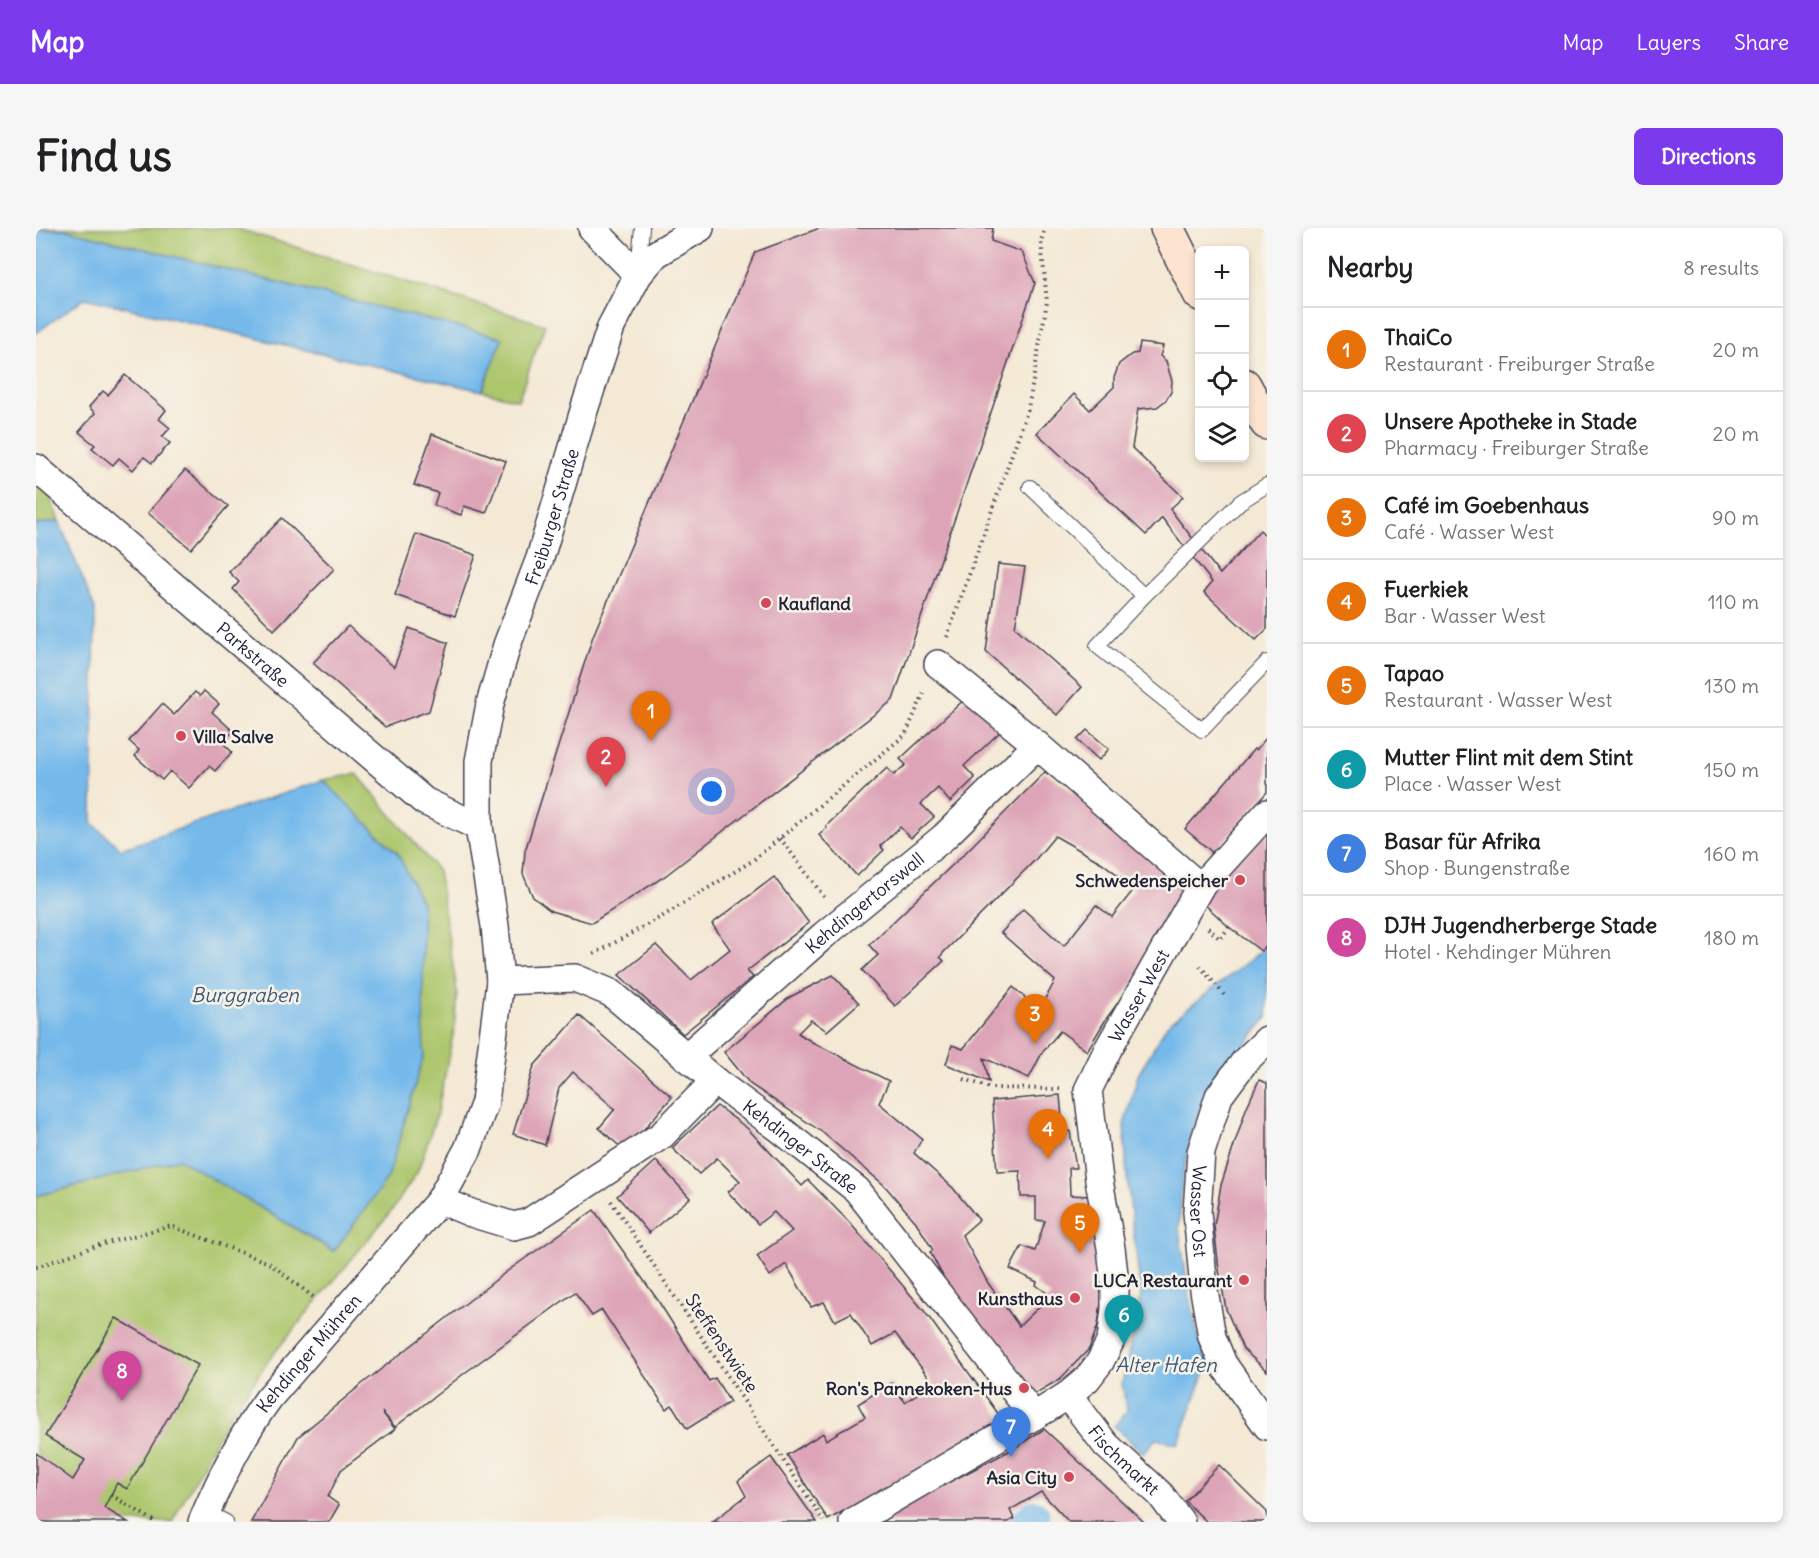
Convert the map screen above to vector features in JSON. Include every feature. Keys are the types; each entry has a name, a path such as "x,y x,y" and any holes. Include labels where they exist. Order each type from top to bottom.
{"main road":[{"path":"1167,228 1195,284"}],"street":[{"path":"592,228 638,275"},
{"name":"Freiburger Straße","path":"479,827 479,760 490,704 507,645 540,558 611,327 638,275 657,254 700,228"},
{"name":"Parkstraße","path":"36,468 424,801 479,827"},
{"path":"938,664 1037,745 1200,887"},
{"name":"Kehdingertorswall","path":"686,1057 842,920 944,837 1037,745"},
{"name":"Wasser West","path":"1088,1090 1108,1049 1200,887 1267,813"},
{"name":"Kehdinger Mühren","path":"211,1519 229,1463 252,1421 269,1398 440,1200 468,1149 485,1102 500,981 495,926 479,827"},
{"name":"Kehdinger Straße","path":"500,981 575,978 611,993 715,1081 857,1190 1034,1416"},
{"name":"Wasser Ost","path":"1267,1040 1245,1061 1218,1096 1201,1152 1197,1212 1204,1290 1212,1337 1223,1364 1267,1426"},
{"path":"440,1200 471,1213 514,1226 530,1222 662,1135 715,1081"},
{"path":"853,1522 1068,1395 1088,1379 1100,1362 1111,1340 1115,1309 1115,1283 1088,1090"},
{"name":"Fischmarkt","path":"1068,1395 1106,1445 1160,1494 1181,1522"}],"lane":[{"path":"638,275 642,228"},
{"path":"1267,485 1240,502 1144,596 1097,646 1202,730 1267,663"},
{"path":"1030,487 1144,596"}],"path":[{"path":"575,978 587,958 663,916 752,861 905,735 938,664 1028,409 1047,302 1041,241 1045,228"},
{"path":"780,837 842,920"},
{"path":"1224,934 1229,927"},
{"path":"1200,966 1225,996"},
{"path":"964,1079 990,1088 1088,1090"},
{"name":"Steffenstwiete","path":"596,1179 825,1522"},
{"path":"36,1267 99,1245 171,1226 269,1263 340,1317"},
{"path":"111,1495 156,1522"}],"green space":[{"path":"36,228 235,228 545,325 518,400 482,391 503,338 63,229 36,230"},
{"path":"36,459 59,521 36,525"},
{"path":"357,774 438,871 457,991 454,1030 437,1114 418,1171 393,1209 271,1357 227,1419 172,1522 36,1522 36,1196 179,1159 333,1251 398,854 323,780"}],"water":[{"path":"63,229 503,338 482,391 85,298 36,333 36,230"},
{"name":"Burggraben","path":"59,521 95,609 92,823 121,849 323,780 398,854 422,903 424,1055 388,1178 334,1251 179,1159 36,1196 36,525"},
{"name":"Alter Hafen","path":"1267,945 1267,1018 1219,1077 1193,1128 1182,1179 1179,1229 1198,1336 1208,1364 1178,1444 1156,1439 1143,1453 1114,1426 1127,1411 1122,1384 1141,1295 1127,1178 1124,1125 1138,1075 1167,1025"}],"building":[{"name":"Kaufland","path":"820,228 993,228 991,241 1022,252 1035,283 893,700 665,876 592,923 551,911 533,897 523,874 525,851 593,636 755,252"},
{"path":"1140,343 1163,346 1160,356 1166,361 1172,381 1171,392 1166,400 1157,407 1138,409 1132,448 1183,497 1170,509 1220,574 1260,530 1267,537 1267,629 1256,640 1204,592 1212,582 1162,518 1146,535 1037,433 1074,394 1090,410 1114,387 1114,378 1119,364 1132,354 1138,353"},
{"path":"125,375 166,410 159,419 170,428 162,437 170,443 152,463 144,457 133,470 119,458 113,465 92,448 95,445 79,432 95,413 89,407 103,391 108,395"},
{"path":"432,434 506,461 486,513 464,506 461,515 434,505 438,493 414,485"},
{"path":"185,470 228,506 191,549 148,513"},
{"path":"282,518 334,569 274,630 233,589 239,582 229,572"},
{"path":"416,534 476,555 455,616 395,595"},
{"path":"998,564 1025,567 1015,627 1082,687 1057,715 986,652"},
{"path":"348,626 394,667 409,628 448,643 429,711 385,727 313,663"},
{"name":"Villa Salve","path":"204,691 219,704 212,712 233,731 223,743 232,752 215,771 209,766 189,788 170,771 162,780 135,756 139,750 129,741 162,704 174,715 195,692 200,696"},
{"path":"968,696 1001,731 964,766 975,778 950,802 938,788 921,804 934,817 911,838 900,827 880,846 884,850 857,876 819,835 887,768 894,775 906,765 900,759"},
{"path":"1087,730 1109,749 1099,760 1077,740"},
{"path":"1267,737 1267,792 1213,853 1185,829"},
{"path":"1045,772 1084,800 1192,888 1087,1051 1060,1031 1042,1053 1029,1078 984,1058 989,1082 946,1064 952,1045 963,1049 1013,987 1039,1010 1055,981 1001,933 1023,909 1064,946 1096,905 1112,917 1135,888 1102,863 1055,836 1035,860 944,952 940,957 944,961 895,1006 862,970 878,955 869,945"},
{"name":"Schwedenspeicher","path":"1267,821 1267,945 1261,951 1229,927 1198,898"},
{"path":"774,877 809,923 747,971 753,977 683,1034 619,975 656,945 691,980 730,949 712,924"},
{"path":"833,975 859,1003 827,1031 811,1020 798,1033 889,1081 879,1103 922,1139 914,1153 953,1188 979,1220 962,1235 988,1283 1019,1326 1051,1296 1036,1285 1037,1282 1010,1269 1022,1246 1035,1251 1045,1221 1036,1220 1036,1197 1021,1197 1020,1171 997,1172 992,1101 1060,1095 1063,1132 1070,1131 1076,1168 1069,1168 1070,1195 1088,1196 1096,1228 1104,1280 1098,1325 1089,1349 1060,1379 1031,1396 958,1304 930,1252 933,1250 916,1222 884,1185 822,1132 750,1084 724,1052 790,997"},
{"path":"579,1015 672,1097 625,1151 599,1128 615,1109 573,1072 559,1088 545,1145 513,1134 534,1066"},
{"path":"1259,1080 1267,1083 1267,1371 1243,1349 1226,1309 1214,1226 1221,1185 1246,1109"},
{"path":"717,1106 747,1128 802,1186 808,1180 850,1223 925,1312 1002,1419 943,1458 901,1478 828,1520 787,1455 823,1433 826,1440 865,1417 858,1404 891,1383 905,1402 933,1383 895,1333 872,1346 851,1313 835,1321 824,1302 811,1307 786,1264 770,1276 757,1256 792,1231 774,1212 758,1224 728,1192 740,1181 717,1158 699,1174 672,1148"},
{"path":"656,1161 690,1198 649,1233 617,1196"},
{"path":"594,1210 657,1299 709,1381 715,1378 730,1402 687,1429 672,1405 666,1409 602,1310 592,1316 575,1292 395,1427 382,1412 395,1429 341,1470 328,1497 339,1505 329,1522 251,1522 298,1437 506,1272"},
{"path":"116,1318 198,1365 127,1489 117,1483 104,1508 128,1522 36,1522 36,1453 73,1480 85,1460 45,1436"},
{"path":"1044,1429 1144,1522 1069,1522 1041,1492 1010,1510 1014,1519 1008,1522 879,1522 909,1503 1011,1450"},
{"path":"771,1457 817,1522 712,1522 746,1496 738,1481"},
{"path":"1219,1465 1267,1512 1267,1522 1207,1522 1185,1501"}],"waterway":[{"path":"1027,1522 1034,1516"}],"place":[{"name":"Kaufland","path":"766,603"},
{"name":"Villa Salve","path":"181,736"},
{"name":"ThaiCo","path":"651,741"},
{"name":"Unsere Apotheke in Stade","path":"606,787"},
{"name":"Schwedenspeicher","path":"1240,880"},
{"name":"Café im Goebenhaus","path":"1035,1044"},
{"name":"Fuerkiek","path":"1048,1159"},
{"name":"Tapao","path":"1080,1253"},
{"name":"LUCA Restaurant","path":"1244,1280"},
{"name":"Kunsthaus","path":"1075,1298"},
{"name":"Mutter Flint mit dem Stint","path":"1124,1345"},
{"name":"Ron's Pannekoken-Hus","path":"1024,1388"},
{"name":"DJH Jugendherberge Stade","path":"122,1401"},
{"name":"Basar für Afrika","path":"1011,1457"},
{"name":"Asia City","path":"1069,1477"}]}
